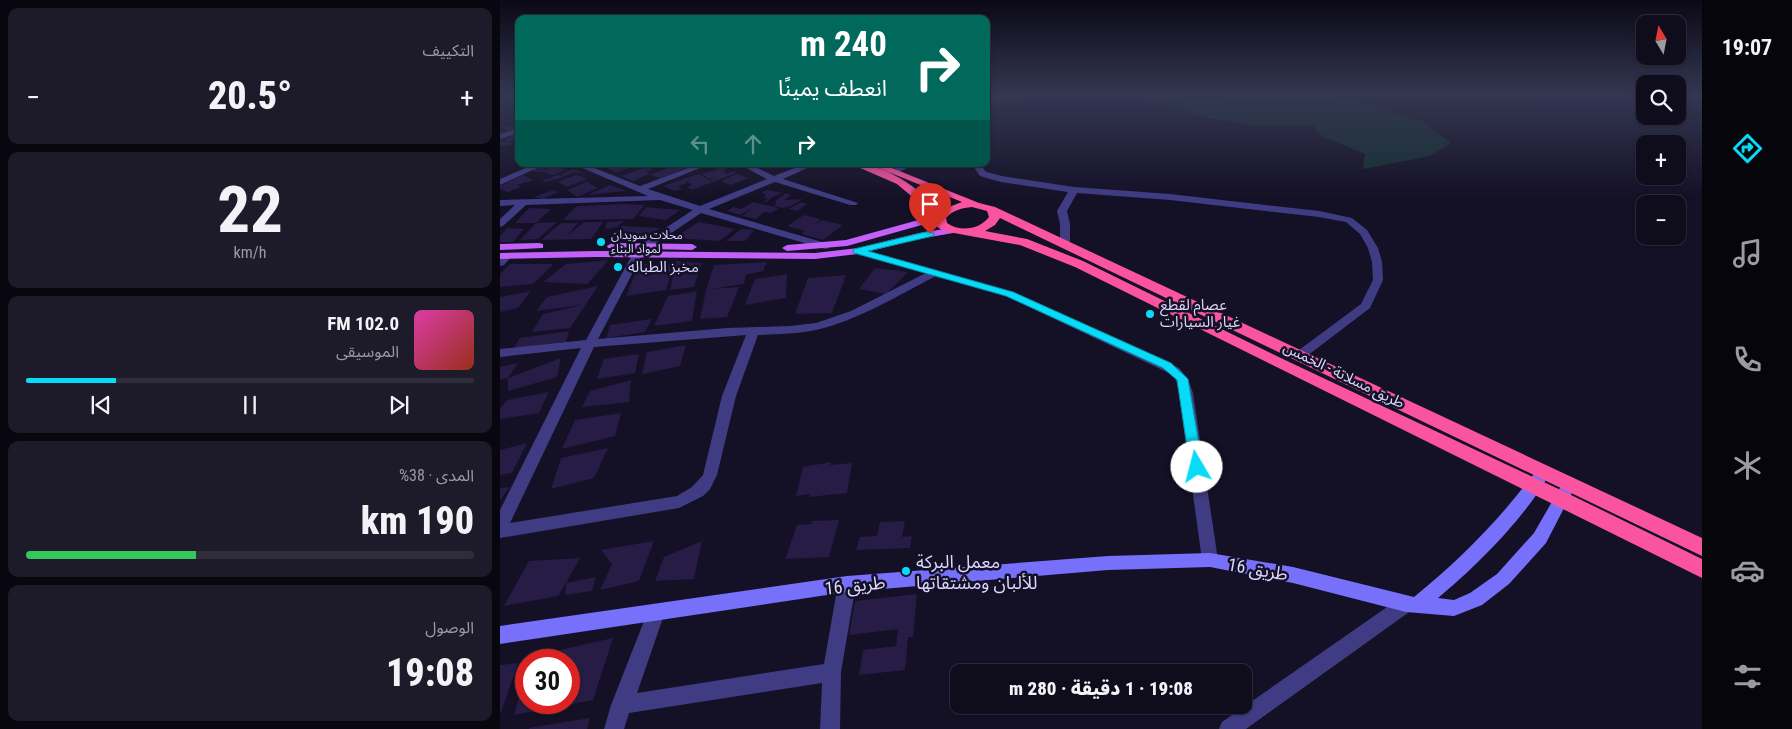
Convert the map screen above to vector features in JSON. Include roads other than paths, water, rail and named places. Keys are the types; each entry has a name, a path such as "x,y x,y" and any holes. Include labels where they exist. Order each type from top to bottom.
{"highway":[{"path":"864,167 901,182 915,192 940,216 941,225 957,231 988,226 995,217 985,207 957,206 940,216"},
{"name":"طريق مسلاتة - الخمس","path":"883,167 985,207 1065,244 1702,547"},
{"name":"طريق مسلاتة - الخمس","path":"957,231 1023,242 1079,264 1702,569"}],"main road":[{"path":"502,255 825,246 866,240 940,216"},
{"path":"641,250 815,256 858,251 914,237 957,231"}],"street":[{"path":"500,137 515,131"},
{"path":"500,182 535,167"},
{"path":"585,167 662,198 825,246"},
{"path":"641,189 698,167"},
{"path":"749,167 773,179 853,203"},
{"path":"500,526 590,343 641,250 699,210 804,167"},
{"path":"894,171 904,167"},
{"path":"979,167 988,177 1074,190 1170,197 1319,214 1349,220 1364,232 1373,248 1377,262 1378,280 1366,306 1300,356"},
{"path":"1065,244 1065,224 1062,211 1074,190"},
{"path":"500,203 662,198"},
{"path":"500,224 524,202"},
{"path":"858,251 1010,294 1175,371 1182,379 1186,393 1210,560"},
{"path":"500,354 590,343 790,330 828,323 857,312 935,274"},
{"path":"500,531 679,502 698,491 705,485 710,475 729,396 753,331"},
{"path":"1230,729 1412,604 1482,548 1534,486 1544,471"},
{"name":"طريق 16","path":"500,635 847,584 1108,563 1210,560 1293,575 1412,604 1454,608 1476,599 1503,579 1540,538 1560,498 1570,483"},
{"path":"830,729 832,672 847,584"},
{"path":"614,729 621,705 656,612"},
{"path":"621,705 832,672"}],"place":[{"name":"محلات سويدان لمواد البناء","path":"601,242"},
{"name":"مخبز الطباله","path":"618,267"},
{"name":"عصام لقطع غيار السيارات","path":"1150,314"},
{"name":"معمل البركة للألبان ومشتقاتها","path":"906,571"}]}
